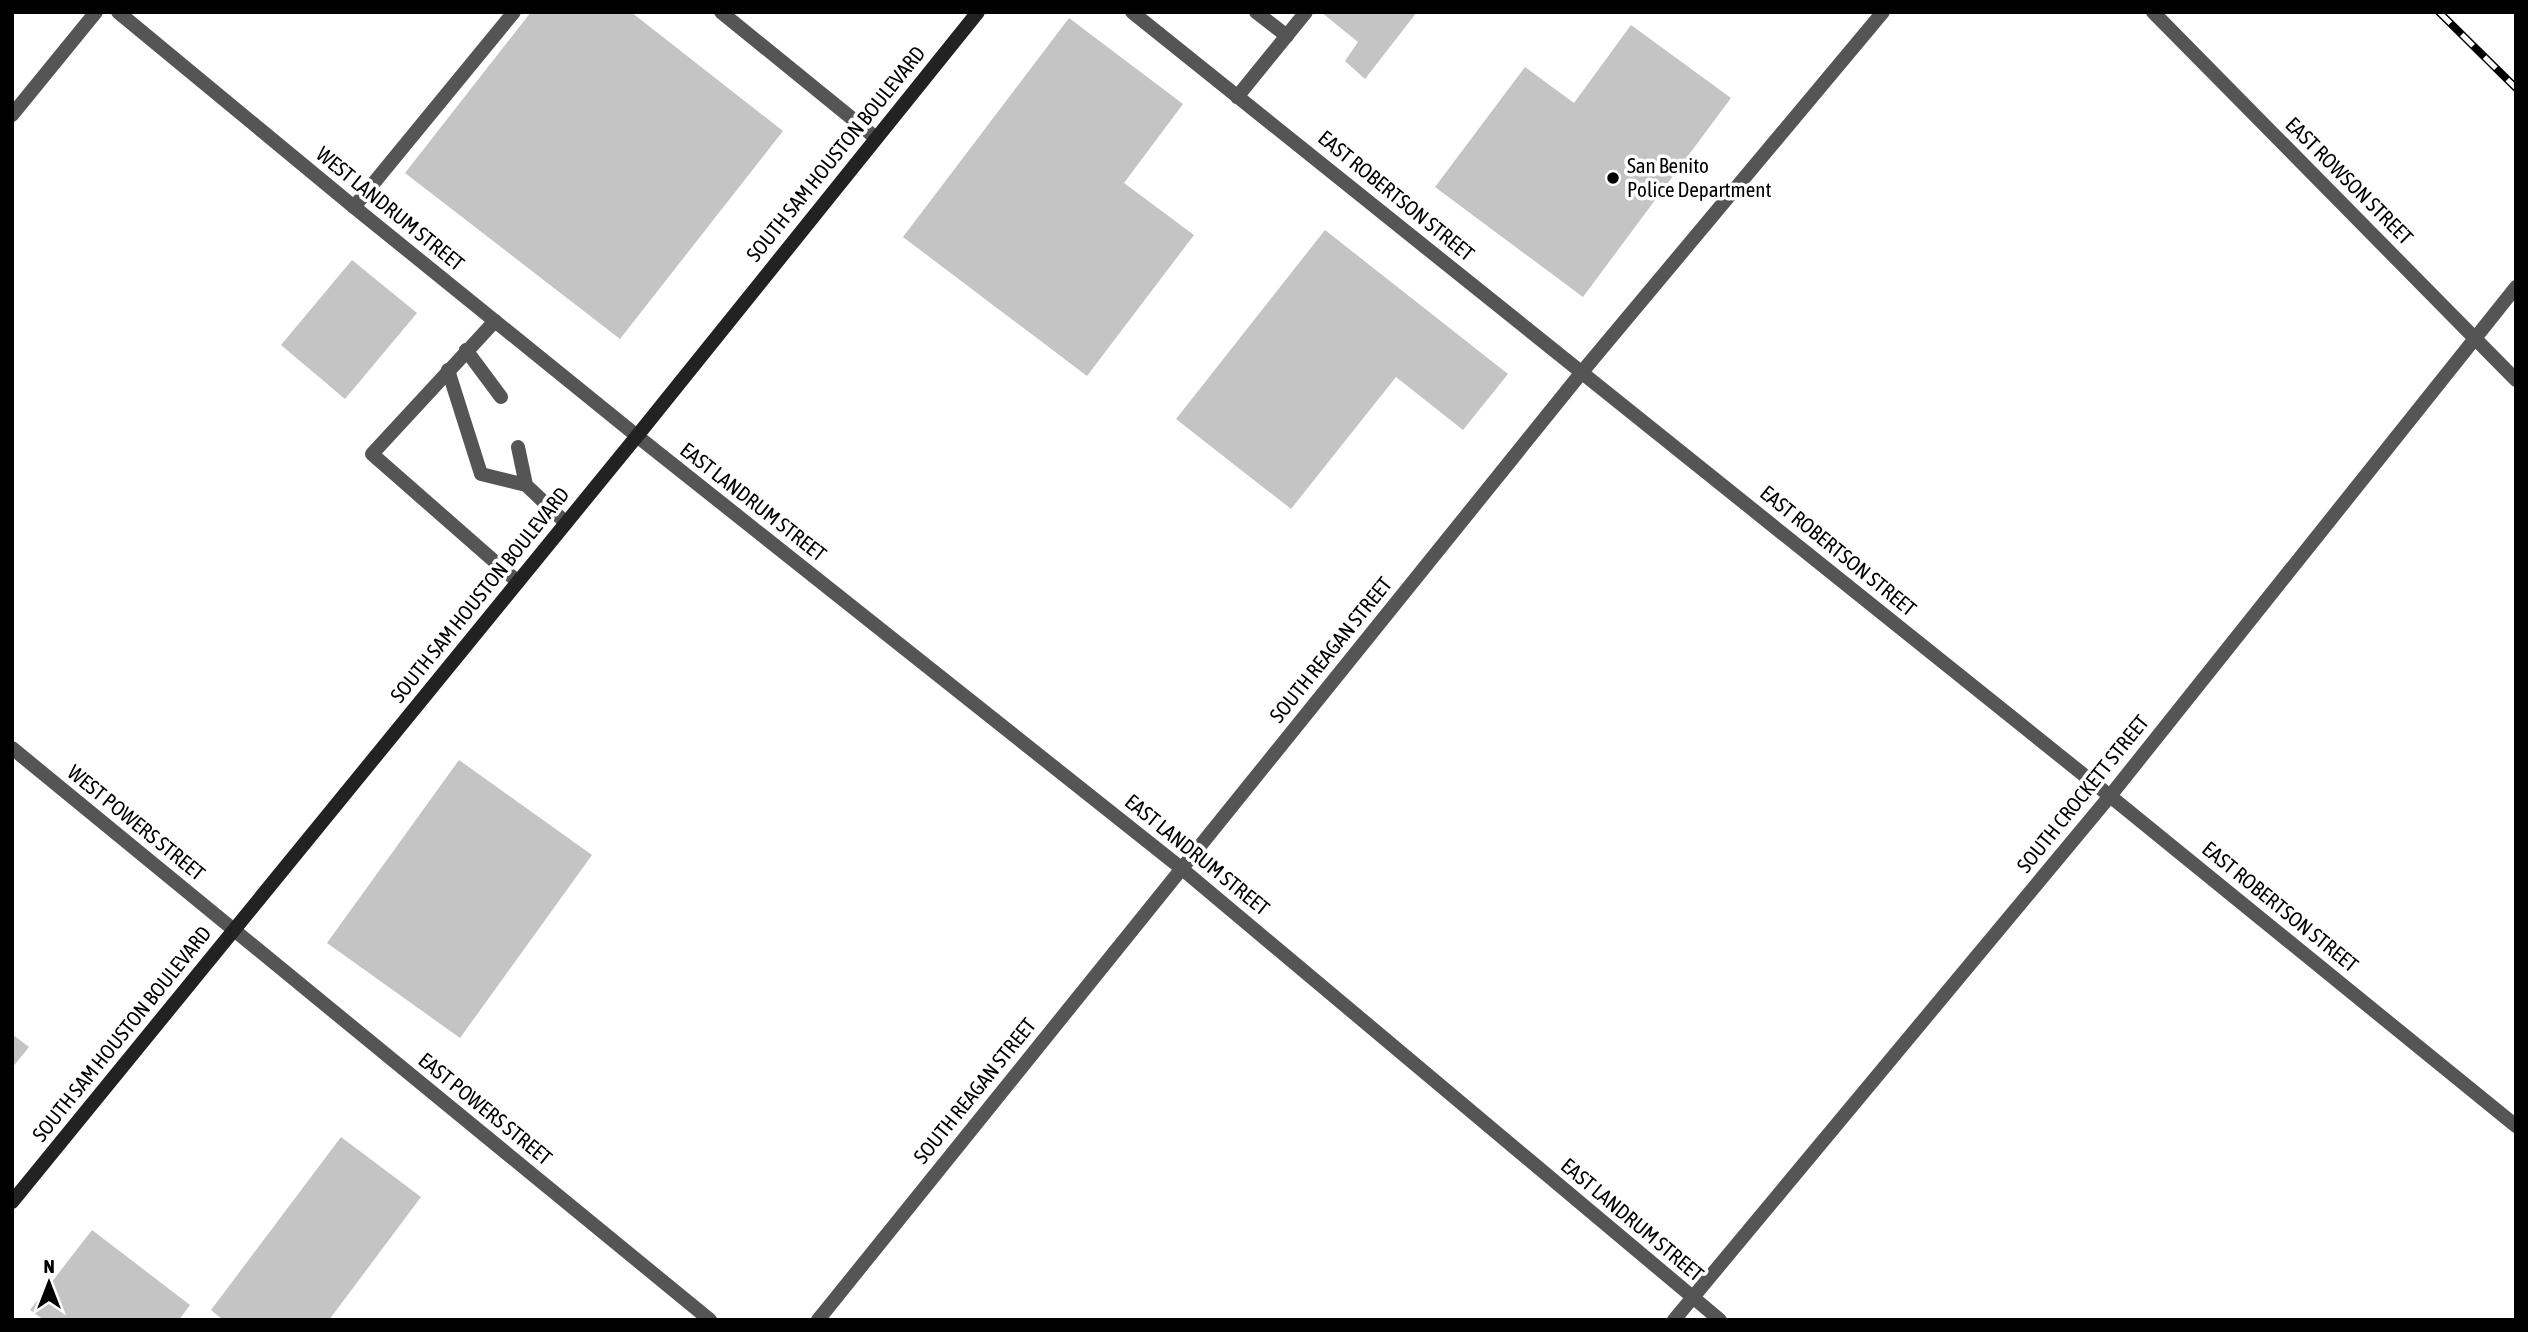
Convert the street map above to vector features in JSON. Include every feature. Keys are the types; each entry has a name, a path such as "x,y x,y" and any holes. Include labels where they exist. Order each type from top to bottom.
{"main road":[{"name":"SOUTH SAM HOUSTON BOULEVARD","path":"12,1202 637,436 978,12"}],"street":[{"path":"12,115 96,12"},
{"name":"WEST LANDRUM STREET","path":"118,12 354,208 637,436"},
{"path":"354,208 514,12"},
{"path":"721,12 876,138"},
{"name":"EAST ROBERTSON STREET","path":"1132,12 2110,796 2516,1126"},
{"path":"1256,12 1287,36"},
{"path":"1237,97 1306,12"},
{"name":"SOUTH REAGAN STREET","path":"818,1320 1582,372 1883,12"},
{"name":"EAST ROWSON STREET","path":"2152,12 2516,380"},
{"name":"SOUTH CROCKETT STREET","path":"1674,1320 2110,796 2516,287"},
{"path":"495,321 372,454 518,582"},
{"path":"466,350 501,397"},
{"path":"448,370 481,474 526,485 566,523"},
{"name":"EAST LANDRUM STREET","path":"637,436 1181,868 1720,1320"},
{"path":"518,447 526,485"},
{"name":"WEST POWERS STREET","path":"12,748 234,930"},
{"name":"EAST POWERS STREET","path":"234,930 710,1320"}],"building":[{"path":"531,12 631,12 783,131 620,339 405,173"},
{"path":"1321,12 1417,12 1365,79 1345,61 1358,42"},
{"path":"1069,18 1183,104 1124,183 1194,235 1087,376 903,237"},
{"path":"1631,25 1731,98 1583,297 1435,187 1525,67 1574,103"},
{"path":"1325,230 1508,374 1463,430 1396,377 1291,509 1176,419"},
{"path":"352,260 417,313 345,399 281,345"},
{"path":"459,760 592,855 460,1038 327,943"},
{"path":"12,1034 29,1047 12,1068"},
{"path":"341,1137 421,1197 329,1320 223,1320 211,1310"},
{"path":"92,1230 190,1305 179,1320 44,1320 30,1310"}],"railway":[{"path":"2439,12 2516,88"}],"place":[{"name":"San Benito Police Department","path":"1613,178"}]}
